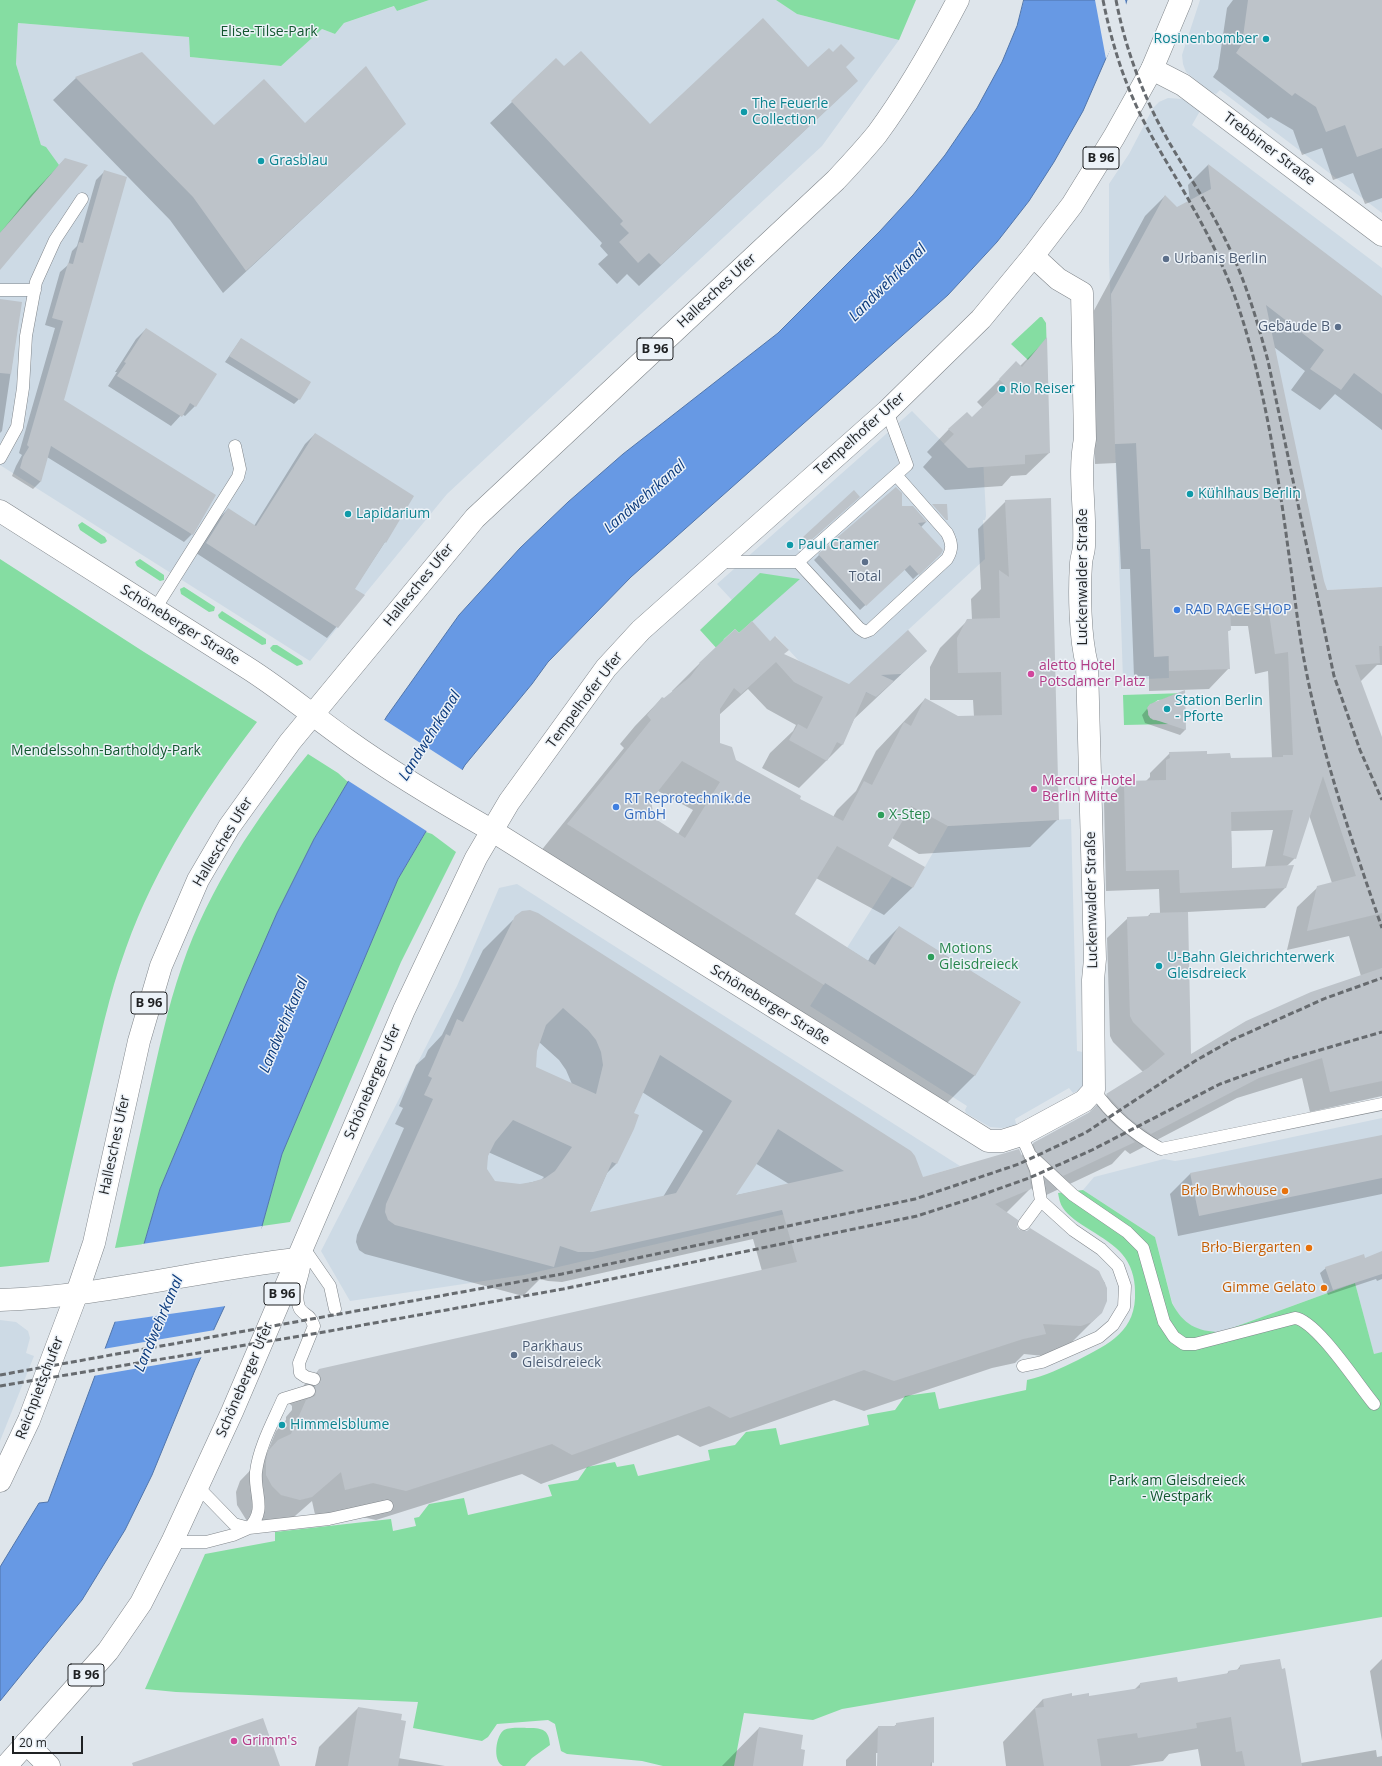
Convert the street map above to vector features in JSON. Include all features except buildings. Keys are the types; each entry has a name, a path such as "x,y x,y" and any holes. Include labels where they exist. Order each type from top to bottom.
{"main road":[{"name":"Hallesches Ufer","path":"77,1293 94,1243 149,1002 175,930 198,880 229,827 290,742 475,518 836,180 876,135 916,76 958,0"},
{"name":"Tempelhofer Ufer","path":"491,830 509,802 606,668 641,630 887,411 981,319 1033,256 1072,205 1114,137 1152,69 1181,0"},
{"name":"Trebbiner Straße","path":"1152,69 1183,85 1382,235"},
{"name":"Luckenwalder Straße","path":"1033,256 1058,279 1082,293 1085,439 1082,455 1084,547 1081,563 1082,648 1087,665 1094,922 1094,1090"},
{"name":"Schöneberger Straße","path":"0,511 279,688 312,715 355,746 449,806 541,860 976,1135 988,1141 1002,1141 1021,1134 1084,1101 1094,1090"},
{"name":"Schöneberger Ufer","path":"6,1766 108,1651 142,1603 172,1542 261,1347 404,1010 476,858 491,830"},
{"path":"0,1300 77,1293 258,1263 300,1253"},
{"name":"Reichpietschufer","path":"0,1481 29,1420 77,1293"},
{"path":"26,1743 49,1766"}],"lane":[{"path":"0,458 17,427 23,388 26,336 36,282 55,240 82,199"},
{"path":"0,290 35,290"},
{"path":"718,562 798,562 896,475 907,465 887,411"},
{"path":"155,610 238,477 240,469 235,446"},
{"path":"798,562 859,628 865,632 870,630 947,559 952,551 951,542 947,533 896,475"},
{"path":"1094,1090 1103,1103 1122,1122 1138,1136 1161,1149 1382,1104"},
{"path":"1021,1134 1036,1170 1040,1201 1073,1230 1101,1249 1118,1266 1125,1286 1124,1307 1113,1325 1099,1337 1042,1362 1023,1366"},
{"path":"1030,1155 1073,1195 1127,1232 1143,1248 1164,1322 1174,1337 1184,1344 1195,1344 1295,1318 1302,1319 1328,1345 1374,1404"},
{"path":"1024,1224 1040,1201"},
{"path":"300,1253 330,1286 335,1309"},
{"path":"300,1253 304,1267 302,1280 297,1290 299,1307 310,1317 314,1326 299,1363 300,1373 306,1377 314,1379"},
{"path":"249,1528 256,1521 259,1513 256,1473 260,1453 283,1399 309,1391"},
{"path":"198,1486 234,1524 249,1528"},
{"path":"172,1542 206,1542 233,1535 249,1528 329,1519 387,1506"}],"shaded area":[{"path":"429,0 776,0 797,14 899,40 822,146 447,494 310,661 0,465 0,233 40,185 41,186 41,145 16,64 18,23 189,37 190,57 280,66 322,29 335,34 344,23 395,6 397,11"},
{"path":"1200,0 1382,0 1382,213 1220,90 1216,94 1212,93 1186,72 1182,55"},
{"path":"1168,98 1183,99 1200,111 1192,125 1382,268 1382,587 1327,590 1165,562 1169,678 1123,680 1115,444 1160,442 1112,332 1109,262 1109,184 1129,154 1153,108 1159,102"},
{"path":"912,411 958,458 983,457 986,516 985,520 983,520 985,559 908,630 927,651 876,697 799,661 776,636 770,641 717,584"},
{"path":"1071,819 1077,1051 1083,1052 1086,1082 1082,1089 1073,1093 1069,1088 1015,1119 1015,1126 1001,1128 990,1127 966,1113 965,1110 967,1106 810,1006 892,877 913,888 948,826"},
{"path":"517,884 960,1166 858,1197 524,1275 350,1301 321,1251 457,986 499,888"},
{"path":"1382,1118 1382,1352 1374,1355 1355,1283 1221,1332 1207,1332 1186,1323 1177,1312 1172,1302 1155,1237 1083,1190 1094,1177 1164,1159 1175,1161 1194,1158"},
{"path":"0,1320 16,1322 28,1331 30,1338 26,1353 34,1356 0,1441"}],"green space":[{"name":"Elise-Tilse-Park","path":"0,0 429,0 397,11 394,6 344,23 335,34 322,29 281,66 190,57 189,37 18,23 16,64 41,145 46,147 59,165 0,233"},
{"path":"776,0 916,0 899,40 797,14"},
{"path":"1040,317 1042,317 1046,323 1047,355 1029,361 1011,344"},
{"path":"82,522 105,537 107,541 101,544 80,530 78,525"},
{"name":"Mendelssohn-Bartholdy-Park","path":"0,559 144,652 257,722 218,775 182,830 166,858 138,917 126,948 114,983 105,1019 49,1262 0,1267"},
{"path":"140,559 164,575 164,580 160,581 137,566 135,562"},
{"path":"760,573 800,579 739,633 735,629 724,639 719,651 700,630"},
{"path":"184,587 215,607 214,611 209,612 181,594 180,589"},
{"path":"222,611 266,639 266,644 262,645 219,618 218,615"},
{"path":"273,645 277,645 302,661 303,664 297,666 272,651 270,648"},
{"path":"1185,693 1185,699 1158,700 1148,707 1148,715 1153,720 1169,721 1169,724 1124,725 1123,695"},
{"path":"308,754 338,773 348,782 314,839 277,913 160,1189 144,1244 115,1248 163,1032 182,966 193,937 220,882 252,829"},
{"path":"426,832 432,834 456,852 401,962 290,1222 262,1226 282,1154 398,879"},
{"name":"Park am Gleisdreieck - Westpark","path":"1083,1190 1155,1237 1172,1303 1186,1321 1198,1328 1212,1332 1221,1332 1355,1283 1374,1354 1382,1352 1382,1617 842,1709 813,1720 744,1713 734,1766 663,1766 642,1761 567,1754 561,1751 555,1724 548,1720 497,1724 488,1737 482,1741 413,1728 418,1702 176,1692 145,1689 205,1554 275,1541 275,1532 391,1519 393,1531 416,1526 414,1518 419,1517 429,1504 464,1498 468,1515 552,1496 548,1485 578,1480 587,1467 615,1462 617,1467 634,1464 638,1476 710,1460 708,1450 735,1445 746,1432 776,1428 780,1445 869,1425 867,1415 895,1410 905,1396 935,1392 939,1409 1026,1390 1027,1380 1059,1369 1110,1342 1126,1326 1131,1316 1134,1305 1135,1286 1132,1271 1128,1262 1116,1248 1068,1214 1060,1203 1058,1193"},
{"path":"509,1728 542,1729 547,1733 550,1745 532,1758 525,1766 503,1766 500,1763 497,1759 496,1748 499,1737 504,1730"}],"water":[{"name":"Landwehrkanal","path":"1024,0 1127,0 1117,33 1083,111 1054,162 1029,201 997,242 948,295 631,577 548,662 532,684 465,765 398,879 282,1154 262,1226 195,1370 152,1475 125,1530 82,1600 0,1701 0,1567 39,1503 48,1502 144,1244 160,1189 277,913 314,839 387,716 459,615 520,548 568,502 623,454 778,333 880,231 913,195 945,155 977,108 1002,62 1017,26"}],"pier":[{"path":"1095,0 1125,0 1127,8 1118,34 1106,59"},
{"path":"383,719 464,771 428,832 347,780"},
{"path":"262,1226 261,1232 226,1306 113,1322 142,1244"},
{"path":"215,1330 203,1357 93,1376 103,1349"}],"railway":[{"path":"1103,0 1116,52 1135,103 1213,247 1232,289 1242,318 1257,374 1270,432 1301,640 1313,703 1330,768 1360,865 1382,928"},
{"path":"1116,0 1127,46 1150,106 1165,135 1218,225 1233,255 1250,300 1268,361 1334,676 1360,750 1382,800"},
{"path":"0,1375 562,1274 915,1199 1019,1164 1085,1133 1195,1061 1232,1040 1326,998 1382,978"},
{"path":"0,1386 324,1332 563,1289 917,1216 1029,1178 1092,1150 1220,1084 1289,1059 1382,1032"}],"place":[{"name":"Rosinenbomber","path":"1266,39"},
{"name":"The Feuerle Collection","path":"744,112"},
{"name":"Grasblau","path":"261,161"},
{"name":"Urbanis Berlin","path":"1166,259"},
{"name":"Gebäude B","path":"1338,327"},
{"name":"Rio Reiser","path":"1002,389"},
{"name":"Kühlhaus Berlin","path":"1190,494"},
{"name":"Lapidarium","path":"348,514"},
{"name":"Paul Cramer","path":"790,545"},
{"name":"Total","path":"865,562"},
{"name":"RAD RACE SHOP","path":"1177,610"},
{"name":"aletto Hotel Potsdamer Platz","path":"1031,674"},
{"name":"Station Berlin - Pforte","path":"1167,709"},
{"name":"Mercure Hotel Berlin Mitte","path":"1034,789"},
{"name":"RT Reprotechnik.de GmbH","path":"616,807"},
{"name":"X-Step","path":"881,815"},
{"name":"Motions Gleisdreieck","path":"931,957"},
{"name":"U-Bahn Gleichrichterwerk Gleisdreieck","path":"1159,966"},
{"name":"Brło Brwhouse","path":"1285,1191"},
{"name":"Brło-Biergarten","path":"1309,1248"},
{"name":"Gimme Gelato","path":"1324,1288"},
{"name":"Parkhaus Gleisdreieck","path":"514,1355"},
{"name":"Himmelsblume","path":"282,1425"},
{"name":"Grimm's","path":"234,1741"}]}
